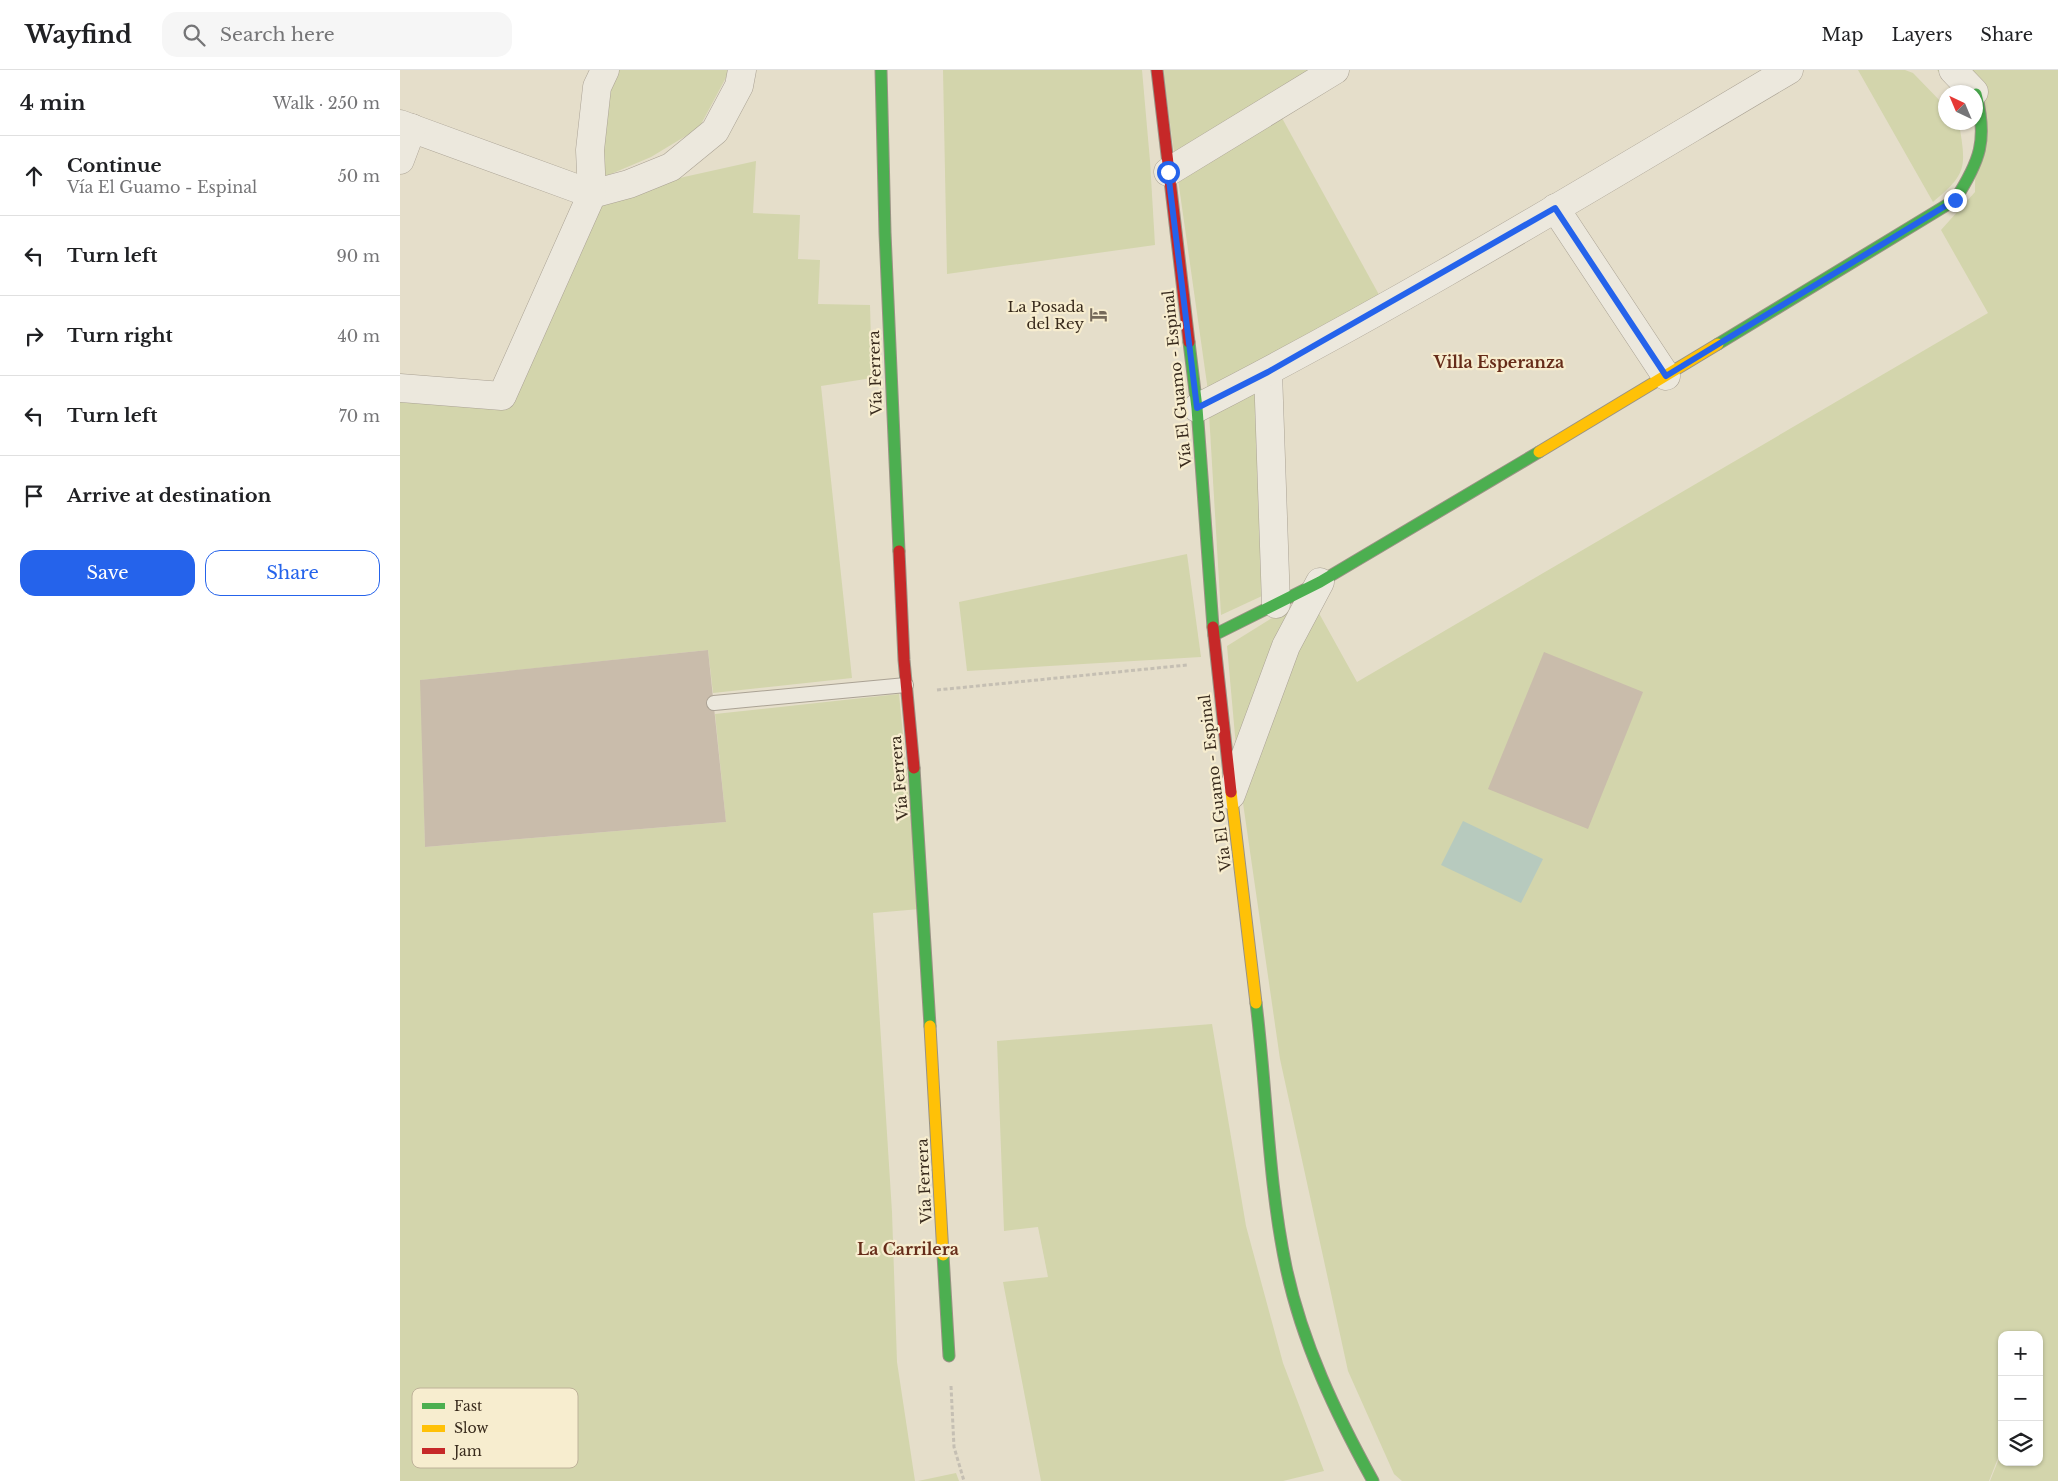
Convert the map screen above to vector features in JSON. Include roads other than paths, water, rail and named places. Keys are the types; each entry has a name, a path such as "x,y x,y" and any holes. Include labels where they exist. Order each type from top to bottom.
{"street":[{"path":"400,388 502,396 592,194 590,150 597,88 605,70"},
{"path":"400,160 406,126 592,194 629,184 671,167 715,130 739,86 742,70"},
{"name":"Vía Ferrera","path":"881,70 892,427 906,684 917,806 949,1356"},
{"name":"Vía El Guamo - Espinal","path":"1157,70 1197,408 1216,662 1263,1062 1276,1213 1286,1268 1308,1343 1337,1416 1370,1479"},
{"path":"1168,172 1335,70"},
{"path":"1197,408 1268,372 1555,208 1789,70"},
{"path":"1952,70 1967,85"},
{"path":"1214,635 1320,582 1442,511 1955,200 1974,171 1984,139 1983,128"},
{"path":"1555,208 1666,376"},
{"path":"1268,372 1276,604"},
{"path":"1231,795 1286,646 1320,582"}],"lane":[{"path":"714,704 906,684"}],"place":[{"name":"La Posada del Rey","path":"1098,315"}],"district":[{"name":"Villa Esperanza","path":"1499,362"},
{"name":"La Carrilera","path":"908,1249"}]}
